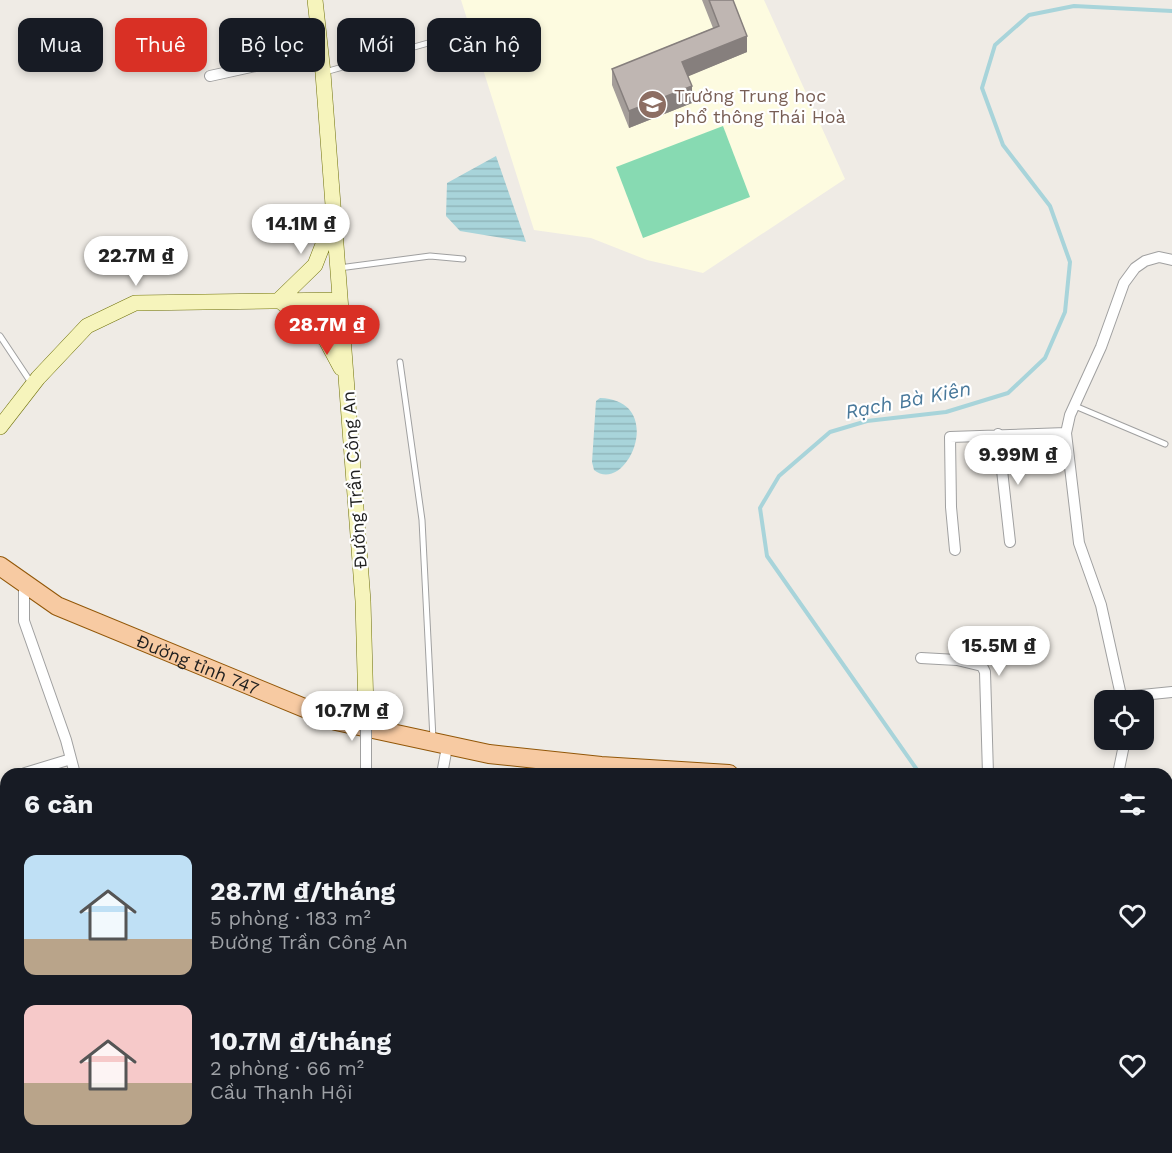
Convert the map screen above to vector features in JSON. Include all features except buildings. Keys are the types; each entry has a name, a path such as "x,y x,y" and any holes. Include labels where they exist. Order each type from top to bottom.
{"main road":[{"name":"Đường tỉnh 747","path":"0,566 57,606 336,721 440,745 587,768"}],"street":[{"name":"Đường Trần Công An","path":"315,0 317,18"},
{"path":"210,76 228,72"},
{"name":"Đường Trần Công An","path":"323,73 363,601 366,710"},
{"path":"279,300 315,265 333,218"},
{"path":"1120,690 1095,585 1079,543 1066,434 1124,283 1135,268 1145,261 1159,257 1172,260"},
{"path":"279,300 306,320 326,340 337,357 346,385"},
{"path":"0,427 33,385 87,326 135,303 339,300"},
{"path":"998,434 1010,542"},
{"path":"955,550 949,441 955,436 1066,434"},
{"path":"24,581 24,621 73,768"},
{"path":"921,658 957,660 982,666 985,672 988,768"},
{"path":"1154,695 1172,692"},
{"path":"366,710 366,768"},
{"path":"440,745 442,768"},
{"path":"1119,768 1123,750"},
{"path":"41,768 71,759"}],"lane":[{"path":"323,73 427,43"},
{"path":"337,268 430,256 463,259"},
{"path":"0,336 33,385"},
{"path":"400,362 423,530 440,745"},
{"path":"1075,406 1165,444"}],"shaded area":[{"name":"Trường Trung học phổ thông Thái Hoà","path":"461,0 764,0 845,179 703,273 647,260 591,238 534,230 484,72 541,72 541,18 467,18"}],"green space":[{"path":"723,126 750,197 643,238 616,167"}],"water":[{"path":"496,156 526,242 460,231 446,216 447,183"},
{"path":"600,398 621,403 632,414 637,429 635,444 628,459 618,470 607,474 594,470 592,462 596,401"}],"waterway":[{"name":"Rạch Bà Kiên","path":"916,768 767,556 760,508 779,476 830,432 867,421 946,412 1008,393 1045,358 1065,312 1070,262 1050,206 1003,145 982,88 995,45 1029,15 1074,6 1172,11"}],"place":[{"name":"Trường Trung học phổ thông Thái Hoà","path":"653,105"}]}
